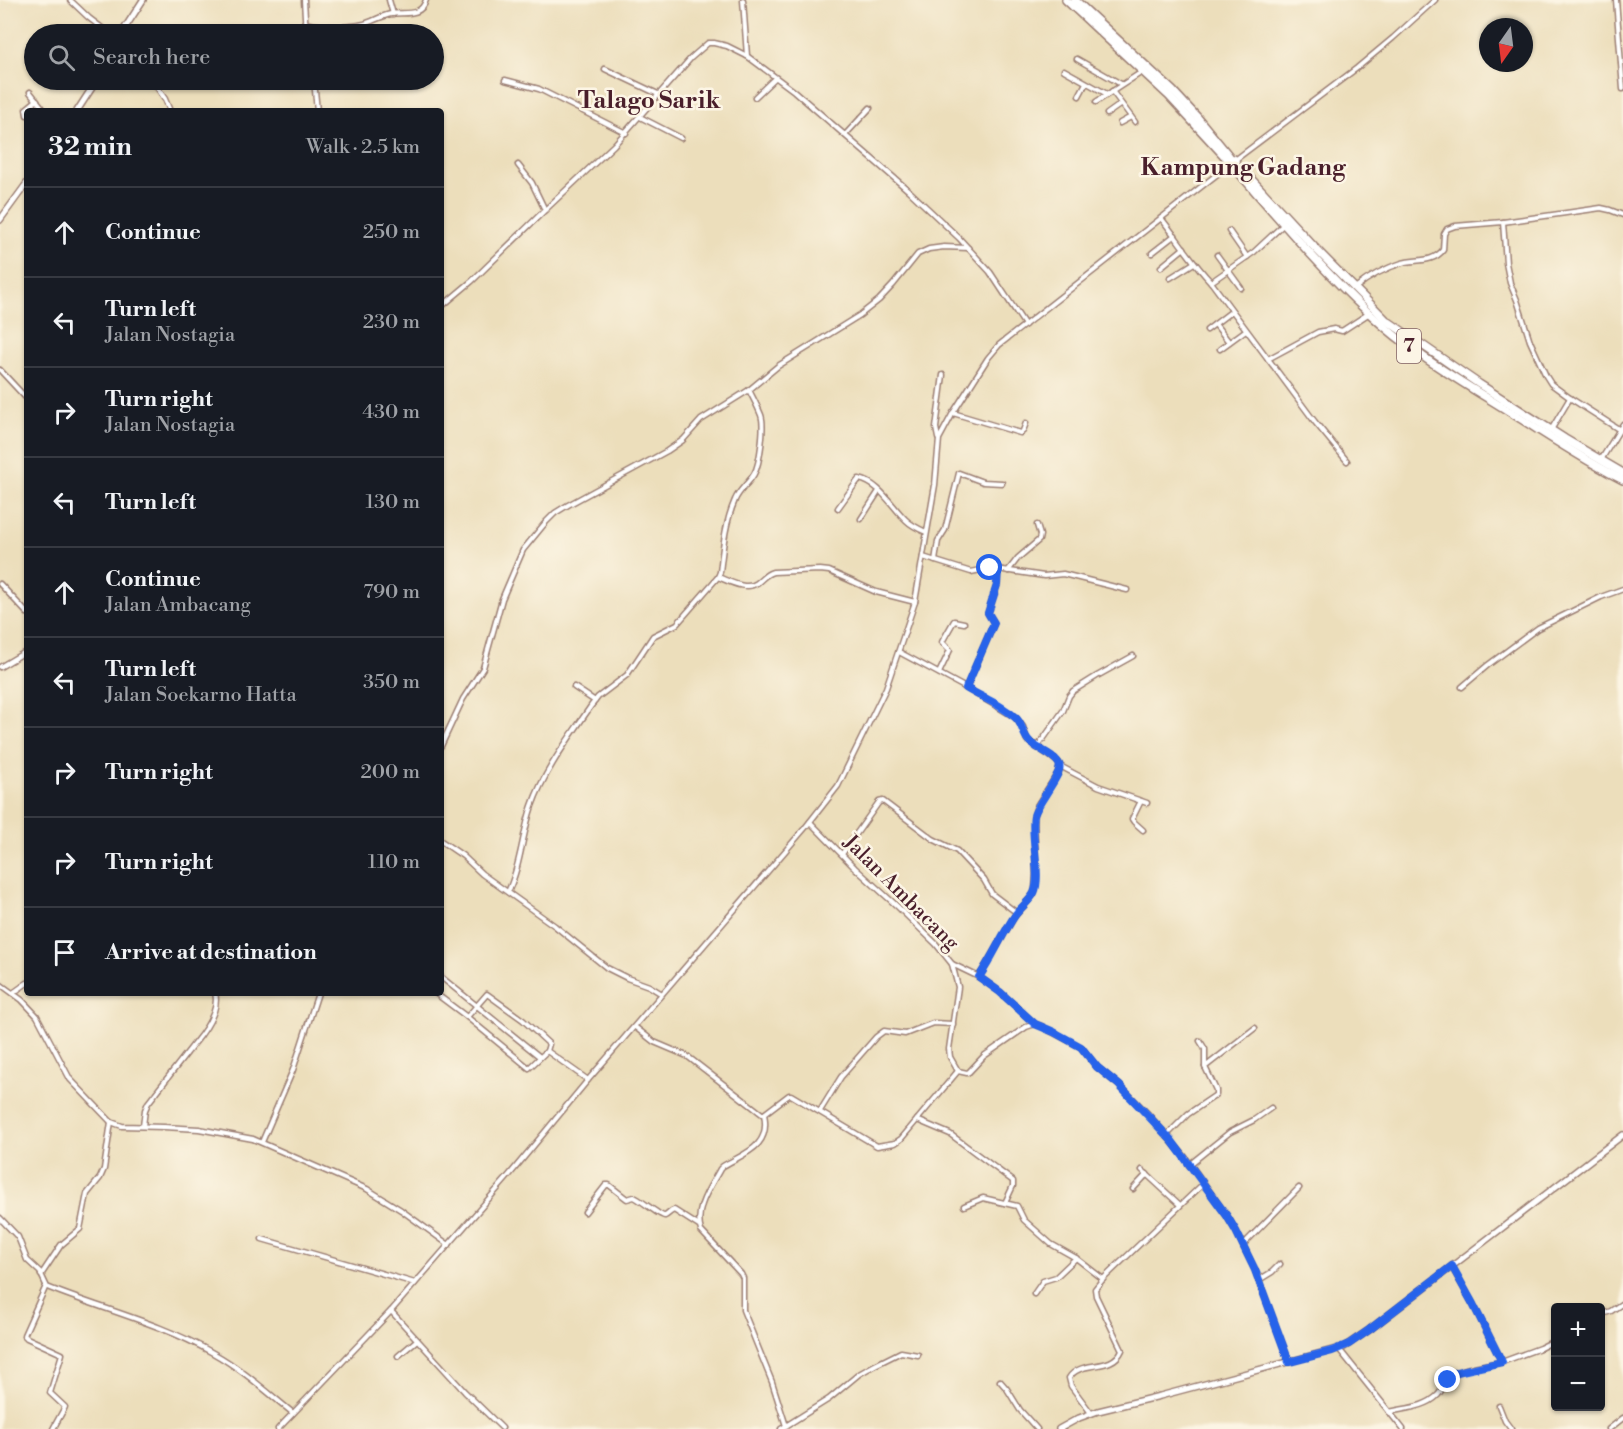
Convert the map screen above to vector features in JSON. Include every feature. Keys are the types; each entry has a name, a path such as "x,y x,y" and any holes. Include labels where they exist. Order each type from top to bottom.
{"highway":[{"path":"1066,0 1142,72 1156,81"},
{"path":"1075,0 1156,81 1197,117 1232,162"},
{"name":"7","path":"1232,162 1328,272 1371,311 1477,387 1591,463 1623,477"},
{"name":"7","path":"1232,162 1355,288 1371,311"},
{"name":"7","path":"1477,387 1551,430 1623,477"}],"street":[{"path":"70,0 97,24"},
{"path":"127,24 143,0"},
{"path":"304,0 304,23 310,24"},
{"path":"389,0 393,14"},
{"path":"361,24 393,14 417,11 422,8 426,0"},
{"path":"743,0 747,56"},
{"path":"278,1429 391,1311 449,1245 810,822 838,786 886,688 915,602 939,439 953,412 996,348 1232,162 1357,68 1435,0"},
{"path":"1616,0 1623,89"},
{"path":"444,304 477,276 626,133 691,58 708,43 714,43 727,46 747,56 794,91 908,190 969,248 996,279 1025,325"},
{"path":"1077,59 1121,84"},
{"path":"605,69 660,95"},
{"path":"1064,70 1107,94"},
{"path":"1096,102 1142,72"},
{"path":"755,97 775,78"},
{"path":"506,80 539,89 626,133"},
{"path":"1079,96 1086,83"},
{"path":"79,108 91,90"},
{"path":"159,90 169,108"},
{"path":"315,90 317,108"},
{"path":"1111,91 1134,122"},
{"path":"30,92 43,108"},
{"path":"28,108 37,100"},
{"path":"1107,114 1121,105"},
{"path":"845,135 870,108"},
{"path":"640,117 681,138"},
{"path":"1120,123 1131,117"},
{"path":"518,165 532,183 545,210"},
{"path":"0,220 24,187"},
{"path":"1355,288 1372,276 1396,265 1435,257 1443,250 1444,234 1449,228 1601,208 1623,215"},
{"path":"1161,218 1347,461"},
{"path":"1503,222 1508,277 1530,341 1549,381 1570,398 1620,430"},
{"path":"1211,282 1254,252 1285,224"},
{"path":"1229,231 1247,257"},
{"path":"1152,253 1175,235"},
{"path":"444,740 463,699 483,668 502,599 523,550 555,513 667,451 683,440 701,420 749,390 778,366 871,307 893,285 918,254 929,249 944,247 969,248"},
{"path":"1161,267 1185,248"},
{"path":"1217,255 1241,288"},
{"path":"1170,279 1194,263"},
{"path":"1268,359 1318,332 1334,329 1342,331 1371,311"},
{"path":"1207,330 1232,312"},
{"path":"1215,324 1229,342"},
{"path":"1220,349 1246,330"},
{"path":"1,372 24,396"},
{"path":"939,439 936,428 943,375"},
{"path":"508,892 514,880 537,793 595,701 627,675 653,636 677,624 718,577 724,536 736,496 752,477 757,467 762,420 749,390"},
{"path":"1551,430 1570,398"},
{"path":"953,412 1020,433 1026,423"},
{"path":"1601,461 1623,424"},
{"path":"935,561 938,539 945,530 959,473 983,482 1002,483"},
{"path":"838,508 860,479 867,481 879,491 907,521 926,532"},
{"path":"861,519 879,491"},
{"path":"1008,571 1018,558 1039,540 1037,525"},
{"path":"923,557 973,572 990,568 1044,576 1063,574 1127,590"},
{"path":"966,688 994,623 988,613 997,585 998,569"},
{"path":"718,577 738,585 750,586 773,572 825,570 876,592 915,602"},
{"path":"0,584 24,610"},
{"path":"1462,687 1538,628 1601,597 1623,589"},
{"path":"939,673 950,650 942,642 954,621 964,622"},
{"path":"899,652 1016,717 1023,727 1027,740 1049,755 1060,766 1098,786 1147,803"},
{"path":"0,668 24,653"},
{"path":"1037,748 1063,711 1073,691 1133,656"},
{"path":"574,687 595,701"},
{"path":"979,977 1017,913 1035,890 1033,825 1035,810 1060,766"},
{"path":"1141,801 1132,819 1143,830"},
{"path":"842,854 879,802 885,802 933,839 957,851 984,880 992,894 1017,913"},
{"name":"Jalan Ambacang","path":"810,822 898,907 952,964 958,987 950,1054 958,1071"},
{"path":"444,843 607,968 662,994"},
{"path":"952,964 979,977 1000,992 1035,1024 1081,1047 1097,1067 1119,1085 1167,1135 1227,1216 1243,1245 1259,1280 1289,1362"},
{"path":"444,979 540,1057"},
{"path":"0,984 37,1016 72,1081 111,1122 120,1126 199,1129 244,1136 262,1142 368,1189 402,1210 449,1245"},
{"path":"13,993 24,985"},
{"path":"439,996 468,1017 528,1068 547,1051 549,1044 523,1020 487,994 468,1017"},
{"path":"143,1126 148,1103 201,1035 217,1003 216,996"},
{"path":"262,1142 293,1070 317,996"},
{"path":"820,1111 841,1077 884,1031 905,1034 933,1023 953,1024"},
{"path":"764,1114 789,1095 797,1097 878,1146 898,1142 958,1071 967,1074 988,1053 1026,1027 1035,1024"},
{"path":"635,1027 654,1042 687,1056 764,1114"},
{"path":"1205,1067 1255,1028"},
{"path":"1167,1135 1188,1114 1216,1095 1216,1090 1205,1067 1205,1049 1200,1041"},
{"path":"547,1051 588,1080"},
{"path":"1189,1165 1233,1130 1254,1120 1271,1108"},
{"path":"699,1227 701,1204 711,1185 723,1166 756,1147 764,1131 764,1114"},
{"path":"917,1120 950,1134 1013,1181 1005,1203"},
{"path":"41,1276 61,1245 80,1229 87,1194 104,1169 111,1122"},
{"path":"1059,1429 1091,1413 1339,1349 1349,1344 1623,1135"},
{"path":"1142,1170 1180,1205"},
{"path":"1132,1189 1147,1174"},
{"path":"1091,1413 1071,1386 1069,1378 1080,1368 1104,1365 1121,1353 1121,1346 1095,1293 1095,1288 1203,1184"},
{"path":"585,1212 606,1185 609,1185 627,1199 634,1197 642,1200 660,1215 666,1215 674,1210 699,1227 743,1278 743,1310 772,1382 786,1426"},
{"path":"1243,1245 1299,1188"},
{"path":"964,1206 983,1198 1017,1206 1025,1222 1055,1247 1076,1258 1103,1279"},
{"path":"0,1218 18,1237 27,1260 40,1272 46,1286 130,1317 204,1348 246,1375 293,1413"},
{"path":"262,1239 415,1283"},
{"path":"1034,1294 1043,1281 1056,1277 1076,1258"},
{"path":"1259,1280 1280,1264"},
{"path":"1452,1266 1502,1362"},
{"path":"46,1286 24,1335 62,1354 50,1393 65,1407 53,1429"},
{"path":"1605,1314 1623,1303"},
{"path":"391,1311 465,1392 502,1428"},
{"path":"398,1356 417,1340"},
{"path":"1389,1412 1428,1402 1436,1397 1457,1372 1502,1362 1551,1342"},
{"path":"1339,1349 1403,1429"},
{"path":"781,1429 829,1399 875,1365 901,1352 918,1355"},
{"path":"1000,1381 1020,1410 1037,1429"},
{"path":"1499,1407 1511,1429"},
{"path":"1609,1429 1623,1418"}],"district":[{"name":"Talago Sarik","path":"649,101"},
{"name":"Kampung Gadang","path":"1243,168"}],"route":[{"path":"990,568 998,569 997,585 988,613 994,623 966,688 1016,717 1023,727 1027,740 1049,755 1060,766 1037,806 1034,817 1035,890 1017,913 979,977 1000,992 1035,1024 1081,1047 1097,1067 1148,1114 1185,1157 1236,1231 1255,1270 1289,1362 1344,1347 1452,1266 1502,1362 1457,1372 1448,1380"}]}
